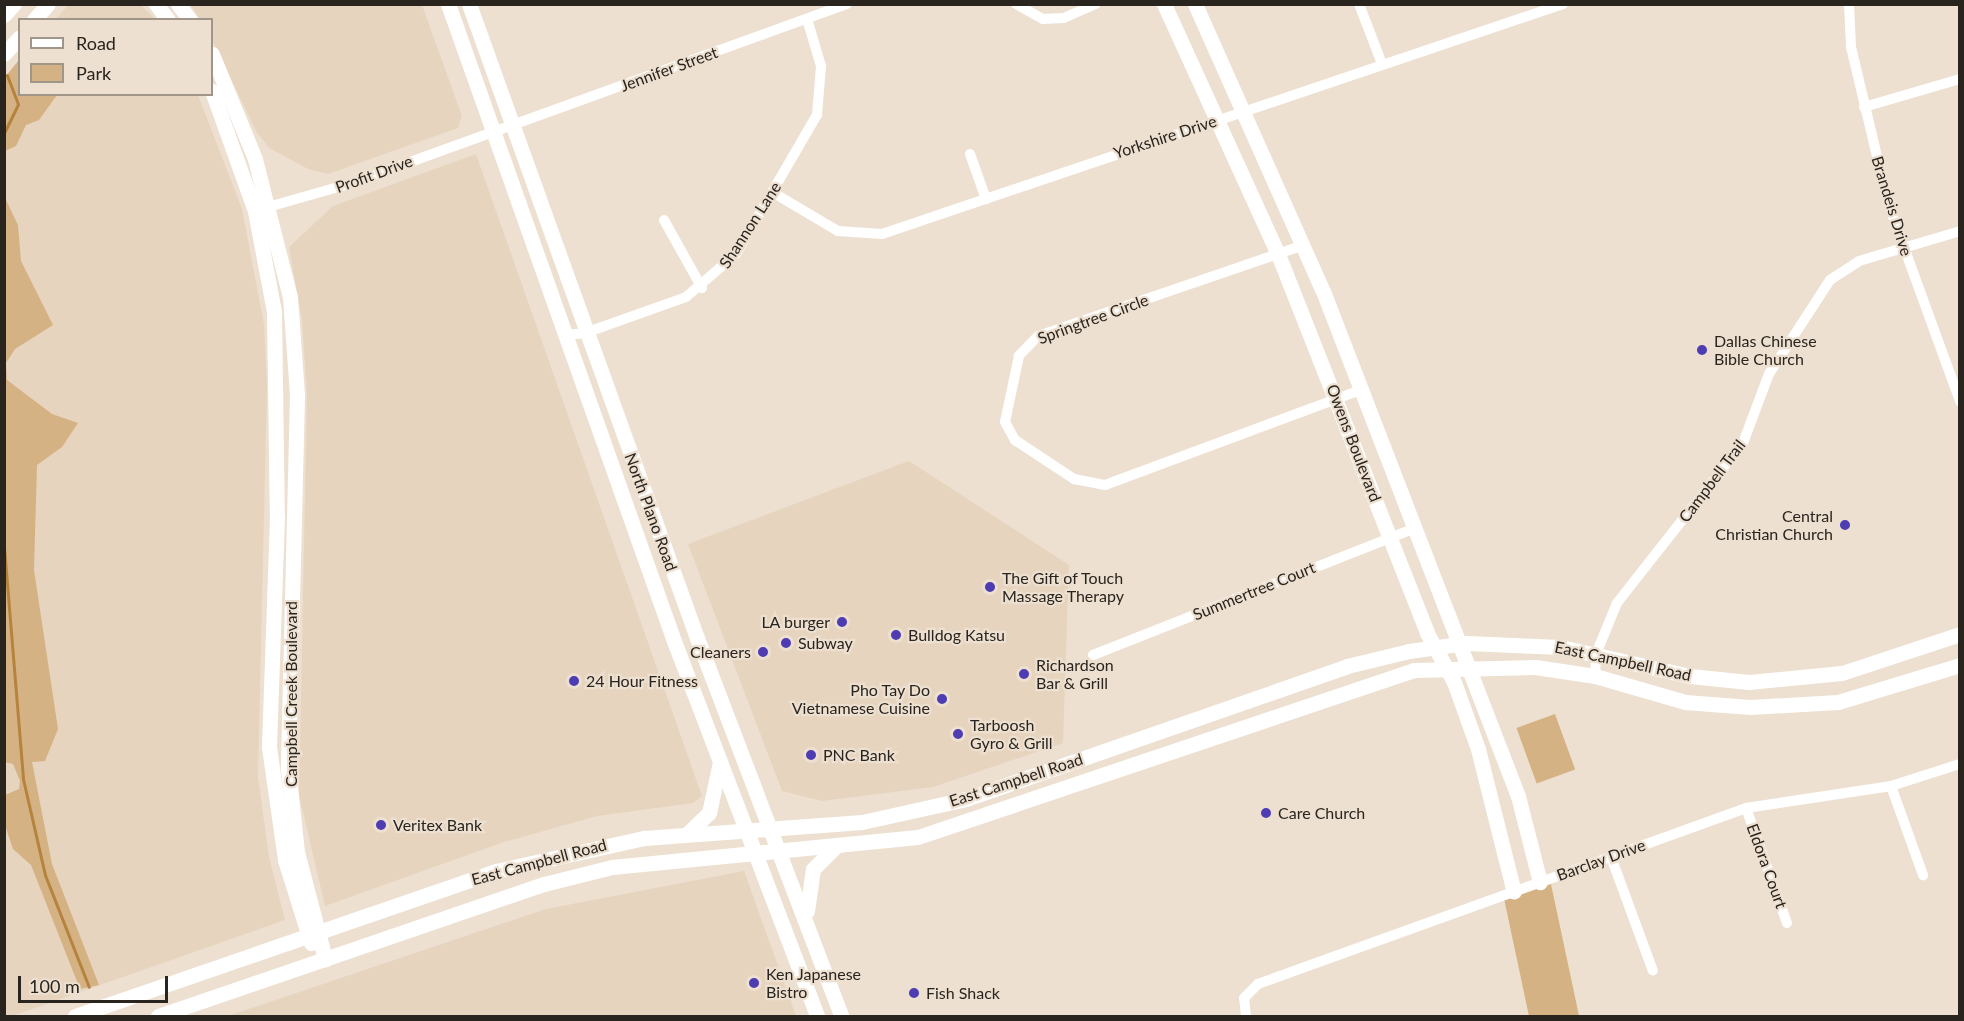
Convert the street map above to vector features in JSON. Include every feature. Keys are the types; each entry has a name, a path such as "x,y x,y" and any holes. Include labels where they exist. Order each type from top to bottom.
{"main road":[{"path":"4,15 14,4"},
{"path":"36,18 48,4"},
{"path":"156,4 166,18"},
{"path":"178,4 188,18"},
{"name":"North Plano Road","path":"448,4 491,131 674,641 721,759 817,1017"},
{"name":"North Plano Road","path":"469,4 585,333 697,638 841,1017"},
{"name":"Owens Boulevard","path":"1164,4 1220,119 1278,254 1434,647 1445,666 1478,749 1514,892"},
{"name":"Owens Boulevard","path":"1195,4 1246,111 1304,245 1361,390 1524,812 1540,882"},
{"path":"4,54 18,39"},
{"name":"Campbell Creek Boulevard","path":"213,57 271,207 294,339 297,395 288,759 297,852 313,933"},
{"name":"Campbell Creek Boulevard","path":"213,94 255,211 277,340 275,572 270,758 275,810 313,933 325,959"},
{"path":"277,340 294,339"},
{"path":"275,572 291,572"},
{"name":"East Campbell Road","path":"75,1017 496,871 613,843 769,827 862,822 1017,781 1347,666 1434,647 1458,643 1596,654 1690,676 1749,682 1842,673 1884,662 1959,634"},
{"path":"674,641 697,638"},
{"path":"1884,662 1890,689"},
{"name":"East Campbell Road","path":"158,1017 544,884 612,867 835,847 918,837 1026,804 1414,670 1445,666 1535,667 1595,676 1685,702 1750,707 1838,702 1890,689 1959,665"},
{"path":"1161,731 1170,755"},
{"path":"270,758 288,759"},
{"path":"687,834 709,813 721,759"},
{"path":"1017,781 1026,804"},
{"path":"809,932 808,881 820,859 835,847"}],"street":[{"name":"Jennifer Street","path":"491,131 847,4"},
{"path":"1016,4 1043,19 1064,18 1096,4"},
{"path":"1359,4 1382,64"},
{"name":"Yorkshire Drive","path":"772,192 848,234 882,234 1563,4"},
{"name":"Brandeis Drive","path":"1849,4 1851,47 1864,107 1903,246 1957,384 1959,401"},
{"name":"Shannon Lane","path":"564,335 585,333 702,288 736,254 817,115 821,66 807,19"},
{"path":"1864,107 1959,79"},
{"name":"Profit Drive","path":"255,211 352,183 491,131"},
{"path":"970,154 986,199"},
{"path":"664,220 702,288"},
{"name":"Campbell Trail","path":"1595,676 1596,654 1617,603 1743,443 1769,374 1830,279 1848,266 1903,246 1959,231"},
{"name":"Springtree Circle","path":"1304,245 1038,336 1020,356 1005,422 1015,440 1074,478 1105,484 1361,390"},
{"name":"Summertree Court","path":"1093,655 1415,528"},
{"name":"Barclay Drive","path":"1246,1017 1245,998 1250,989 1746,808 1891,786 1959,764"},
{"path":"1891,786 1923,875"},
{"name":"Eldora Court","path":"1746,808 1787,923"},
{"path":"1611,857 1653,971"}],"shaded area":[{"path":"69,4 141,5 154,18 57,18"},
{"path":"191,5 422,5 462,116 458,128 328,174 308,169 269,148 256,131 213,42 213,18 199,18"},
{"path":"4,78 18,92 18,96 198,96 242,209 264,324 267,384 258,777 269,857 285,920 12,1016 5,1016"},
{"path":"476,154 702,796 693,803 597,816 504,842 325,906 299,795 307,395 302,320 289,247 333,206"},
{"path":"909,461 1069,565 1063,743 933,787 822,801 782,791 688,544"},
{"path":"744,871 796,1016 228,1016 546,909"}],"green space":[{"path":"18,61 18,96 56,96 39,120 26,125 16,146 5,151 5,77"},
{"path":"5,198 18,225 21,261 53,325 15,349 6,363 7,380 52,414 78,423 62,447 37,465 34,570 58,729 45,761 32,762 52,864 99,985 80,989 31,865 13,849 5,825 5,795 19,789 20,781 13,764 4,762"},
{"path":"1555,714 1575,769 1537,783 1516,728"},
{"path":"1551,884 1579,1016 1529,1016 1503,894"}],"waterway":[{"path":"4,133 18,104 7,75"},
{"path":"4,547 23,779 45,875 89,987"}],"place":[{"name":"Dallas Chinese Bible Church","path":"1702,350"},
{"name":"Central Christian Church","path":"1845,525"},
{"name":"The Gift of Touch Massage Therapy","path":"990,587"},
{"name":"LA burger","path":"842,622"},
{"name":"Bulldog Katsu","path":"896,635"},
{"name":"Subway","path":"786,643"},
{"name":"Cleaners","path":"763,652"},
{"name":"Richardson Bar & Grill","path":"1024,674"},
{"name":"24 Hour Fitness","path":"574,681"},
{"name":"Pho Tay Do Vietnamese Cuisine","path":"942,699"},
{"name":"Tarboosh Gyro & Grill","path":"958,734"},
{"name":"PNC Bank","path":"811,755"},
{"name":"Care Church","path":"1266,813"},
{"name":"Veritex Bank","path":"381,825"},
{"name":"Ken Japanese Bistro","path":"754,983"},
{"name":"Fish Shack","path":"914,993"}]}
